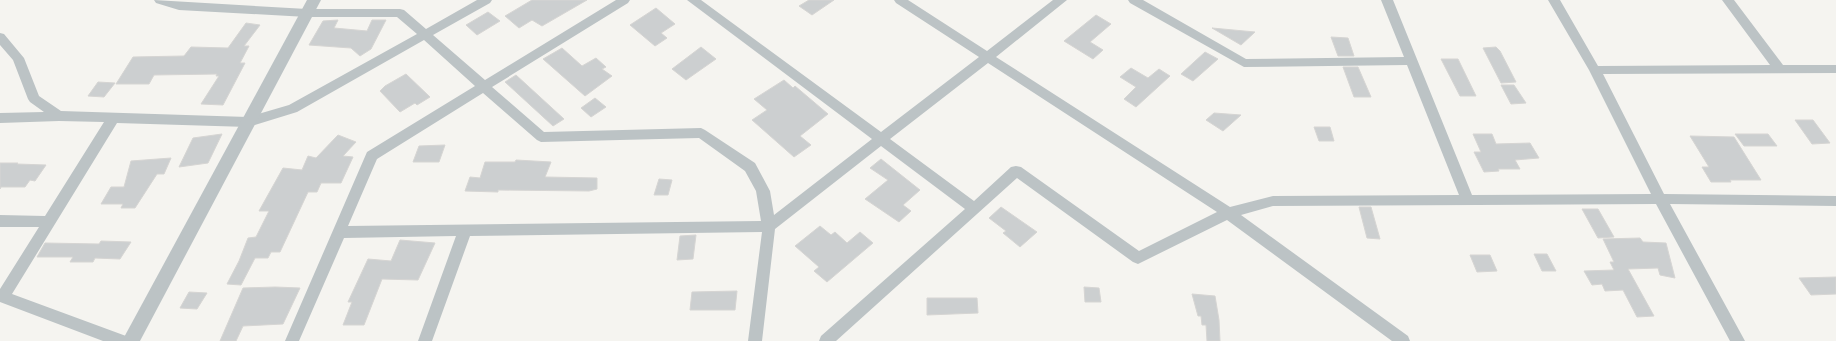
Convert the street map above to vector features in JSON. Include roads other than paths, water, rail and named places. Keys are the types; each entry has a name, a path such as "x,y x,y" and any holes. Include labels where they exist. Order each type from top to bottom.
{"street":[{"path":"160,0 179,6 310,6 400,13 426,34 541,136 701,133 750,167 763,191 769,226 755,341"},
{"path":"0,118 59,116 248,122 293,109 486,0"},
{"path":"292,341 372,156 624,0"},
{"path":"694,0 974,208"},
{"path":"900,0 1228,213 1402,341"},
{"path":"339,232 769,226 1061,0"},
{"path":"1134,0 1244,63 1412,61"},
{"path":"1387,0 1468,200"},
{"path":"1554,0 1595,70 1660,199 1738,341"},
{"path":"1728,0 1780,69"},
{"path":"131,341 310,6"},
{"path":"0,37 18,58 34,99 59,116"},
{"path":"1595,70 1836,69"},
{"path":"113,118 1,297 121,341"},
{"path":"826,341 1016,171 1138,258 1228,213 1273,201 1660,199 1836,201"},
{"path":"0,221 49,222"},
{"path":"425,341 465,230"}]}
